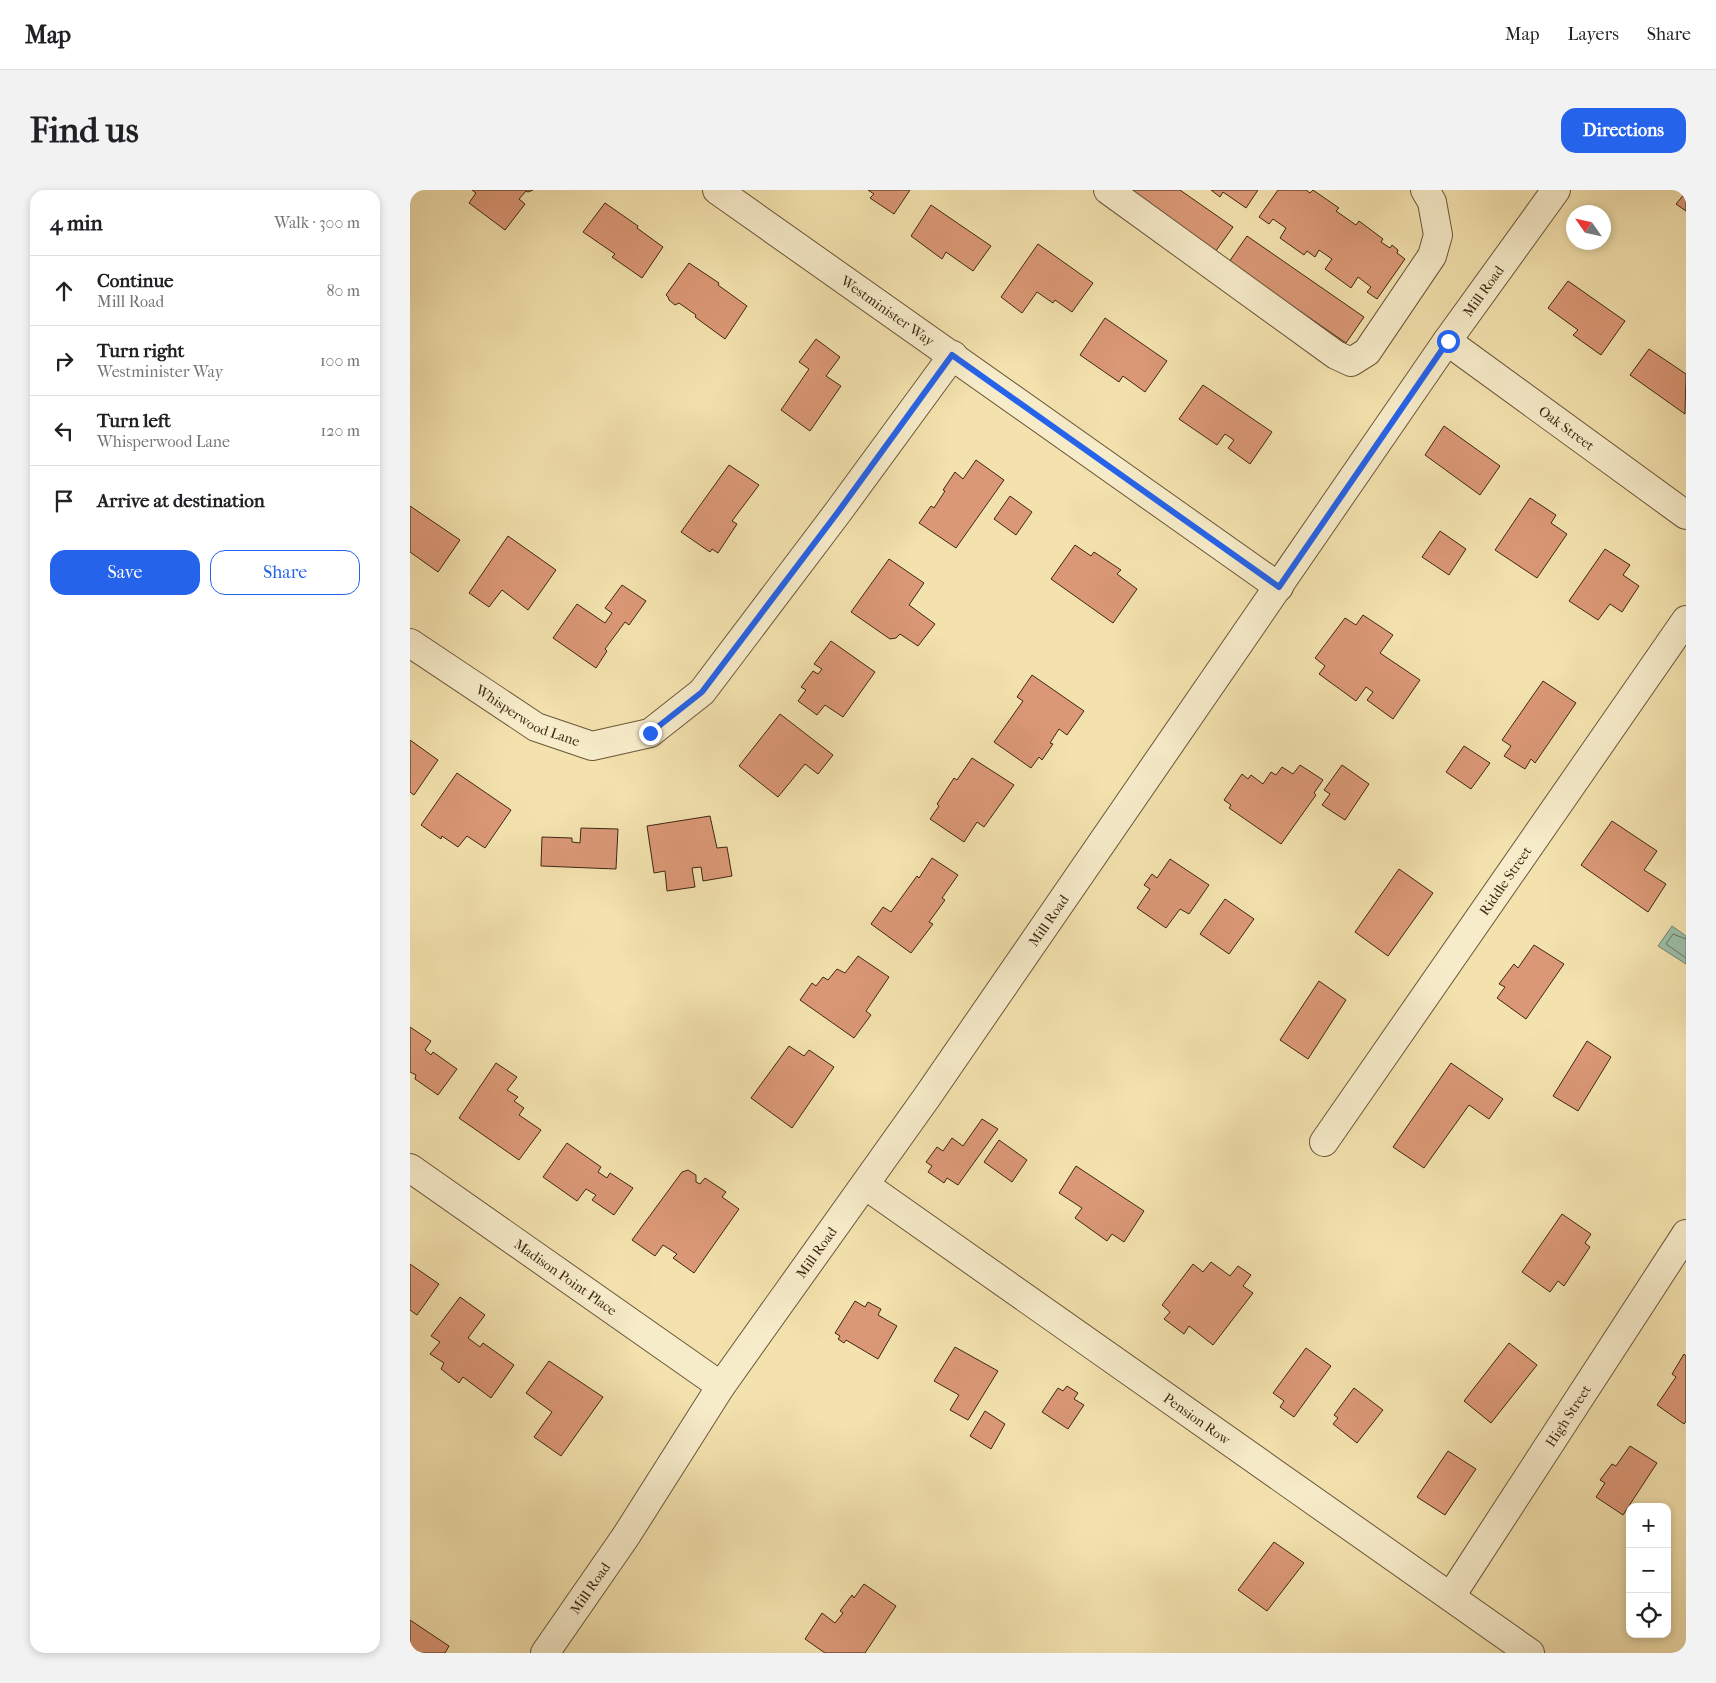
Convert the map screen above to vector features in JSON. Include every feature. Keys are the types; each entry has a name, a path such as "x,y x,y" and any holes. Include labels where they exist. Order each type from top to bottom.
{"street":[{"name":"Westminister Way","path":"718,190 1279,587"},
{"path":"1108,190 1336,355 1351,362 1367,352 1432,256 1438,235 1432,202 1425,190"},
{"name":"Mill Road","path":"545,1653 626,1536 721,1386 927,1097 1448,341 1556,190"},
{"name":"Oak Street","path":"1448,341 1686,515"},
{"name":"Whisperwood Lane","path":"410,643 536,727 592,746 650,733 702,692 838,512 952,355"},
{"name":"Riddle Street","path":"1324,1142 1686,620"},
{"name":"Madison Point Place","path":"410,1168 721,1386"},
{"name":"Pension Row","path":"865,1185 1530,1653"},
{"name":"High Street","path":"1451,1596 1686,1234"}],"water":[{"path":"1672,926 1686,936 1686,964 1658,946"}],"building":[{"path":"472,190 533,190 526,191 519,199 525,204 505,230 469,203 476,193"},
{"path":"868,190 910,190 894,214 870,198 874,194"},
{"path":"1125,190 1180,190 1233,227 1215,252"},
{"path":"1211,190 1258,190 1246,208 1223,192 1220,197"},
{"path":"1278,190 1306,190 1310,193 1313,190 1339,208 1336,211 1356,225 1359,221 1383,239 1381,242 1390,248 1392,245 1398,250 1397,253 1405,259 1377,299 1367,292 1371,287 1358,277 1351,288 1325,269 1332,259 1319,250 1315,257 1307,251 1304,255 1280,238 1286,228 1273,219 1269,224 1259,217"},
{"path":"1686,192 1686,211 1676,204"},
{"path":"605,203 638,226 637,228 663,247 642,278 612,257 615,254 583,232"},
{"path":"931,205 991,246 973,271 946,252 942,259 911,236"},
{"path":"1247,236 1364,317 1346,343 1229,262"},
{"path":"1038,244 1093,283 1072,312 1055,300 1053,303 1037,292 1022,313 1001,297"},
{"path":"689,263 719,283 718,285 747,306 725,339 679,303 675,305 666,295"},
{"path":"1568,281 1625,321 1601,355 1573,335 1578,330 1548,308"},
{"path":"1105,318 1167,361 1145,392 1123,376 1119,382 1080,355"},
{"path":"816,339 840,357 826,376 841,386 810,431 781,410 809,369 799,362"},
{"path":"1649,349 1686,374 1685,414 1630,375"},
{"path":"1203,385 1272,432 1250,464 1228,448 1234,440 1225,434 1217,445 1179,419"},
{"path":"1444,426 1500,466 1480,495 1425,455"},
{"path":"976,460 1004,480 956,548 919,523 931,506 934,508 955,472 963,479"},
{"path":"729,465 759,485 732,521 737,524 718,553 712,549 710,552 681,532"},
{"path":"1010,496 1032,512 1016,535 994,519"},
{"path":"1530,498 1556,515 1551,523 1567,534 1537,578 1495,550"},
{"path":"410,506 460,540 438,572 410,552"},
{"path":"1440,531 1466,549 1449,575 1422,557"},
{"path":"508,536 556,570 528,610 502,590 489,607 469,593"},
{"path":"1075,545 1091,556 1094,552 1121,570 1117,574 1137,589 1113,623 1051,579"},
{"path":"1605,549 1630,565 1623,575 1639,586 1622,612 1610,604 1598,620 1569,601"},
{"path":"889,559 924,583 909,605 935,624 918,646 900,634 896,638 890,639 851,612"},
{"path":"622,585 646,601 629,625 625,622 605,649 607,651 596,668 553,638 577,604 605,623 612,613 605,608"},
{"path":"1363,615 1393,635 1380,653 1420,680 1393,719 1367,700 1373,692 1366,687 1356,701 1319,674 1325,666 1315,658 1345,618 1356,625"},
{"path":"831,641 875,672 843,717 825,705 817,715 798,701 806,690 801,687 813,671 818,674 822,669 814,664"},
{"path":"1032,675 1084,711 1067,735 1059,729 1050,743 1053,744 1042,760 1039,757 1031,768 994,742 1023,701 1017,697"},
{"path":"1543,681 1576,703 1535,763 1531,759 1525,769 1504,756 1511,746 1502,740"},
{"path":"780,714 833,755 818,774 805,764 778,797 739,766"},
{"path":"410,740 438,760 414,795 410,792"},
{"path":"1464,746 1490,763 1471,789 1446,772"},
{"path":"972,758 1014,785 984,827 977,822 964,842 930,819 939,806 937,804 954,778 957,780"},
{"path":"1300,765 1323,780 1314,793 1316,795 1281,844 1229,808 1231,805 1224,800 1242,774 1248,779 1251,775 1263,784 1271,772 1276,775 1282,767 1293,774"},
{"path":"1342,765 1369,784 1345,820 1322,805 1330,794 1324,790"},
{"path":"457,773 511,810 485,848 467,836 458,847 442,836 441,839 421,825"},
{"path":"710,816 717,848 727,847 732,876 703,881 701,867 692,868 695,887 667,891 665,871 654,873 647,826"},
{"path":"1612,821 1657,851 1644,870 1666,884 1648,912 1581,865"},
{"path":"581,828 618,829 616,869 541,866 542,837 572,838 572,842 580,843"},
{"path":"932,858 958,875 942,898 945,900 929,922 933,924 911,953 871,924 883,907 891,912 917,876 919,878"},
{"path":"1170,859 1209,885 1189,914 1180,909 1166,928 1137,908 1150,889 1144,885 1152,874 1157,878"},
{"path":"1399,869 1433,893 1388,956 1355,932"},
{"path":"1225,899 1254,919 1229,954 1200,934"},
{"path":"1534,945 1564,964 1526,1019 1497,998 1505,987 1499,984 1514,964 1518,968"},
{"path":"858,956 889,977 866,1011 871,1015 854,1038 800,1000 812,983 816,986 823,977 828,980 837,969 845,973"},
{"path":"1319,981 1346,1000 1308,1059 1280,1040"},
{"path":"410,1027 431,1041 425,1050 431,1055 433,1052 457,1069 438,1095 415,1079 416,1075 410,1072"},
{"path":"1587,1041 1611,1057 1578,1111 1553,1096"},
{"path":"789,1046 804,1056 809,1050 834,1067 792,1128 751,1098"},
{"path":"496,1063 517,1077 507,1090 518,1097 514,1101 524,1108 519,1115 541,1130 519,1160 459,1118"},
{"path":"1451,1063 1503,1099 1489,1119 1469,1105 1424,1168 1393,1147"},
{"path":"982,1119 998,1129 958,1185 947,1178 944,1183 928,1172 932,1166 926,1162 937,1147 943,1151 952,1138 963,1146"},
{"path":"999,1140 1027,1160 1012,1182 984,1162"},
{"path":"567,1143 601,1167 598,1172 607,1178 610,1173 633,1188 614,1215 592,1200 596,1195 586,1189 577,1201 543,1177"},
{"path":"1076,1166 1144,1211 1124,1242 1112,1234 1107,1241 1075,1218 1082,1208 1059,1193"},
{"path":"688,1170 696,1175 696,1182 700,1184 705,1178 726,1192 722,1197 739,1209 694,1273 673,1258 677,1254 663,1245 655,1256 632,1240 682,1172"},
{"path":"1562,1214 1591,1234 1585,1243 1590,1247 1564,1286 1558,1281 1550,1292 1522,1272"},
{"path":"1211,1262 1230,1276 1238,1266 1251,1275 1243,1286 1253,1293 1213,1345 1189,1326 1184,1334 1164,1319 1170,1312 1162,1305 1193,1264 1203,1272"},
{"path":"410,1264 439,1284 417,1315 410,1310"},
{"path":"460,1297 485,1315 468,1338 480,1347 483,1343 514,1365 491,1398 463,1377 459,1383 441,1369 444,1363 430,1354 440,1342 431,1336"},
{"path":"855,1301 865,1307 868,1302 881,1309 878,1315 897,1326 878,1359 846,1340 844,1343 838,1339 840,1336 835,1333"},
{"path":"1509,1343 1537,1365 1491,1423 1464,1401"},
{"path":"955,1347 998,1371 968,1420 950,1410 959,1395 934,1381"},
{"path":"1306,1348 1331,1366 1294,1417 1280,1407 1284,1401 1273,1393"},
{"path":"1684,1354 1686,1356 1686,1421 1684,1424 1657,1405 1676,1377 1672,1374"},
{"path":"549,1361 603,1397 561,1456 534,1437 552,1412 526,1393"},
{"path":"1067,1386 1078,1393 1074,1399 1084,1405 1068,1429 1042,1412 1058,1388 1063,1391"},
{"path":"1354,1388 1383,1410 1357,1443 1333,1424 1338,1418 1334,1415"},
{"path":"985,1411 1005,1424 991,1449 970,1436"},
{"path":"1630,1446 1657,1463 1631,1503 1626,1503 1626,1510 1623,1515 1596,1497 1605,1483 1600,1480 1612,1464 1616,1466"},
{"path":"1448,1451 1476,1469 1445,1515 1417,1497"},
{"path":"1274,1542 1304,1563 1267,1611 1238,1590"},
{"path":"864,1584 896,1606 865,1653 825,1653 805,1639 822,1613 835,1623 843,1613 840,1611 852,1595 854,1598"},
{"path":"410,1620 449,1646 445,1653 410,1653"}],"route":[{"path":"650,733 702,692 838,512 952,355 1279,587 1448,341"}]}
